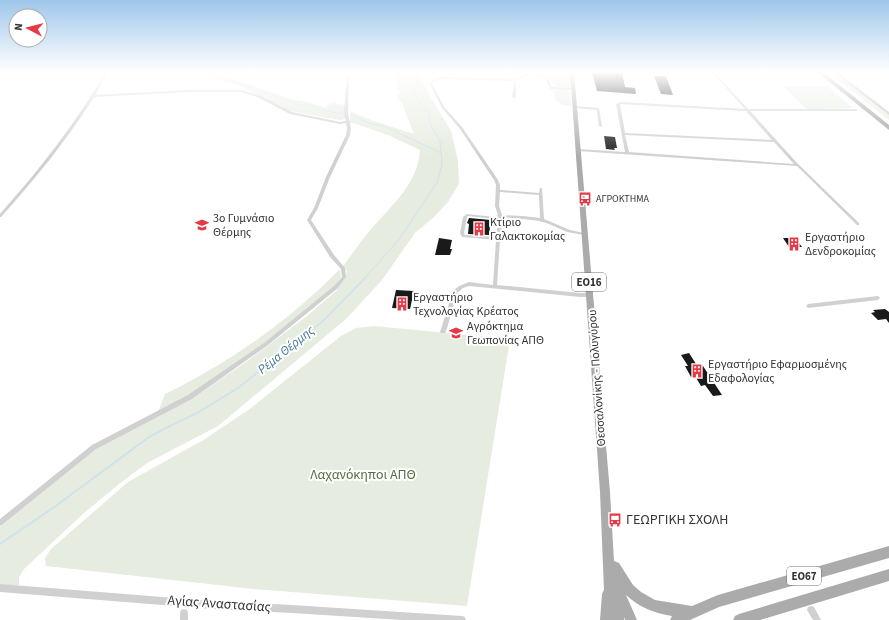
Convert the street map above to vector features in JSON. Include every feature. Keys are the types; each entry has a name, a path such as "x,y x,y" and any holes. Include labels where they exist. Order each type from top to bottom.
{"highway":[{"path":"856,101 889,128"},
{"path":"862,101 889,122"}],"main road":[{"name":"Θεσσαλονίκης - Πολυγύρου","path":"575,101 584,234 591,294 612,570 613,604 618,620"},
{"name":"ΕΟ67","path":"676,620 718,601 889,552"},
{"name":"Θεσσαλονίκης - Πολυγύρου","path":"612,570 619,592 631,620"},
{"path":"612,570 630,592 647,604 658,608 693,612"},
{"name":"ΕΟ16","path":"606,620 612,570"},
{"name":"ΕΟ67","path":"739,620 889,574"}],"street":[{"path":"0,216 38,174 90,101"},
{"path":"268,101 291,112 340,123 348,122"},
{"path":"0,523 94,447 190,397 266,344 336,287 344,276 343,270 332,256 309,220 316,208 349,131 348,101"},
{"path":"440,101 444,108 461,128 496,180 498,191 497,206 500,216 495,286"},
{"path":"739,101 797,164 858,224"},
{"path":"872,101 889,114"},
{"path":"627,153 618,104 620,103 747,110 856,110"},
{"path":"575,106 598,109 601,126"},
{"path":"624,134 776,141"},
{"path":"578,150 794,166 797,164"},
{"path":"498,191 541,192 542,221"},
{"path":"499,239 464,236 462,233 467,216 495,218 500,216 542,221 572,233 584,234"},
{"path":"443,332 455,292 461,287 469,284 580,296 591,294"},
{"path":"808,306 878,298"},
{"name":"Αγίας Αναστασίας","path":"0,588 212,605 462,620"},
{"path":"811,610 817,620"}],"green space":[{"path":"270,101 301,101 326,108 329,103 336,102 337,104 345,105 347,117 339,120 290,111"},
{"path":"400,101 433,101 451,131 458,161 459,184 448,202 434,217 415,233 382,280 346,319 218,426 147,463 119,484 84,513 25,568 19,577 19,585 0,585 0,527 99,446 192,399 246,362 307,316 337,290 345,278 347,271 343,266 367,234 408,186 418,163 420,150 388,135 350,122 350,111 368,119 414,134"},
{"path":"571,101 571,106 562,105 557,102"},
{"path":"798,101 845,101 853,108 806,109"},
{"path":"865,101 871,101 889,115 889,120"},
{"path":"340,269 341,277 334,287 298,318 207,385 158,412 165,394 212,369 258,339 301,306"},
{"name":"Λαχανόκηποι ΑΠΘ","path":"374,326 510,339 467,606 254,589 46,566 45,558 51,549 128,482 205,439 251,408 341,336 356,328"}],"building":[{"path":"604,136 615,137 617,148 614,148 615,150 606,149"},
{"name":"Κτίριο Γαλακτοκομίας","path":"469,218 491,220 489,235 468,234 469,224 467,223"},
{"path":"439,238 452,240 450,255 435,255"},
{"name":"Εργαστήριο Δενδροκομίας","path":"783,238 795,238 802,247 789,247"},
{"name":"Εργαστήριο Τεχνολογίας Κρέατος","path":"396,290 414,291 410,309 392,308"},
{"path":"885,309 889,312 889,323 886,319 878,320 871,313 875,312 873,310"},
{"name":"Εργαστήριο Εφαρμοσμένης Εδαφολογίας","path":"689,353 698,367 703,366 722,395 713,396 705,385 701,386 695,376 691,377 685,366 688,366 681,355"}],"waterway":[{"path":"288,101 299,105 312,105 319,110 345,114"},
{"name":"Ρέμα Θέρμης","path":"365,278 400,238 437,183 442,164 440,141 430,124 429,113 419,101"},
{"path":"356,117 368,123 386,127 441,153"},
{"name":"Ρέμα Θέρμης","path":"169,426 197,413 238,388 323,321 366,277"},
{"name":"Ρέμα Θέρμης","path":"0,544 53,508 149,437 169,426"}],"place":[{"name":"ΑΓΡΟΚΤΗΜΑ","path":"585,199"},
{"name":"3ο Γυμνάσιο Θέρμης","path":"202,225"},
{"name":"Κτίριο Γαλακτοκομίας","path":"479,229"},
{"name":"Εργαστήριο Δενδροκομίας","path":"794,244"},
{"name":"Εργαστήριο Τεχνολογίας Κρέατος","path":"402,304"},
{"name":"Αγρόκτημα Γεωπονίας ΑΠΘ","path":"456,333"},
{"name":"Εργαστήριο Εφαρμοσμένης Εδαφολογίας","path":"697,371"},
{"name":"ΓΕΩΡΓΙΚΗ ΣΧΟΛΗ","path":"615,520"}]}
